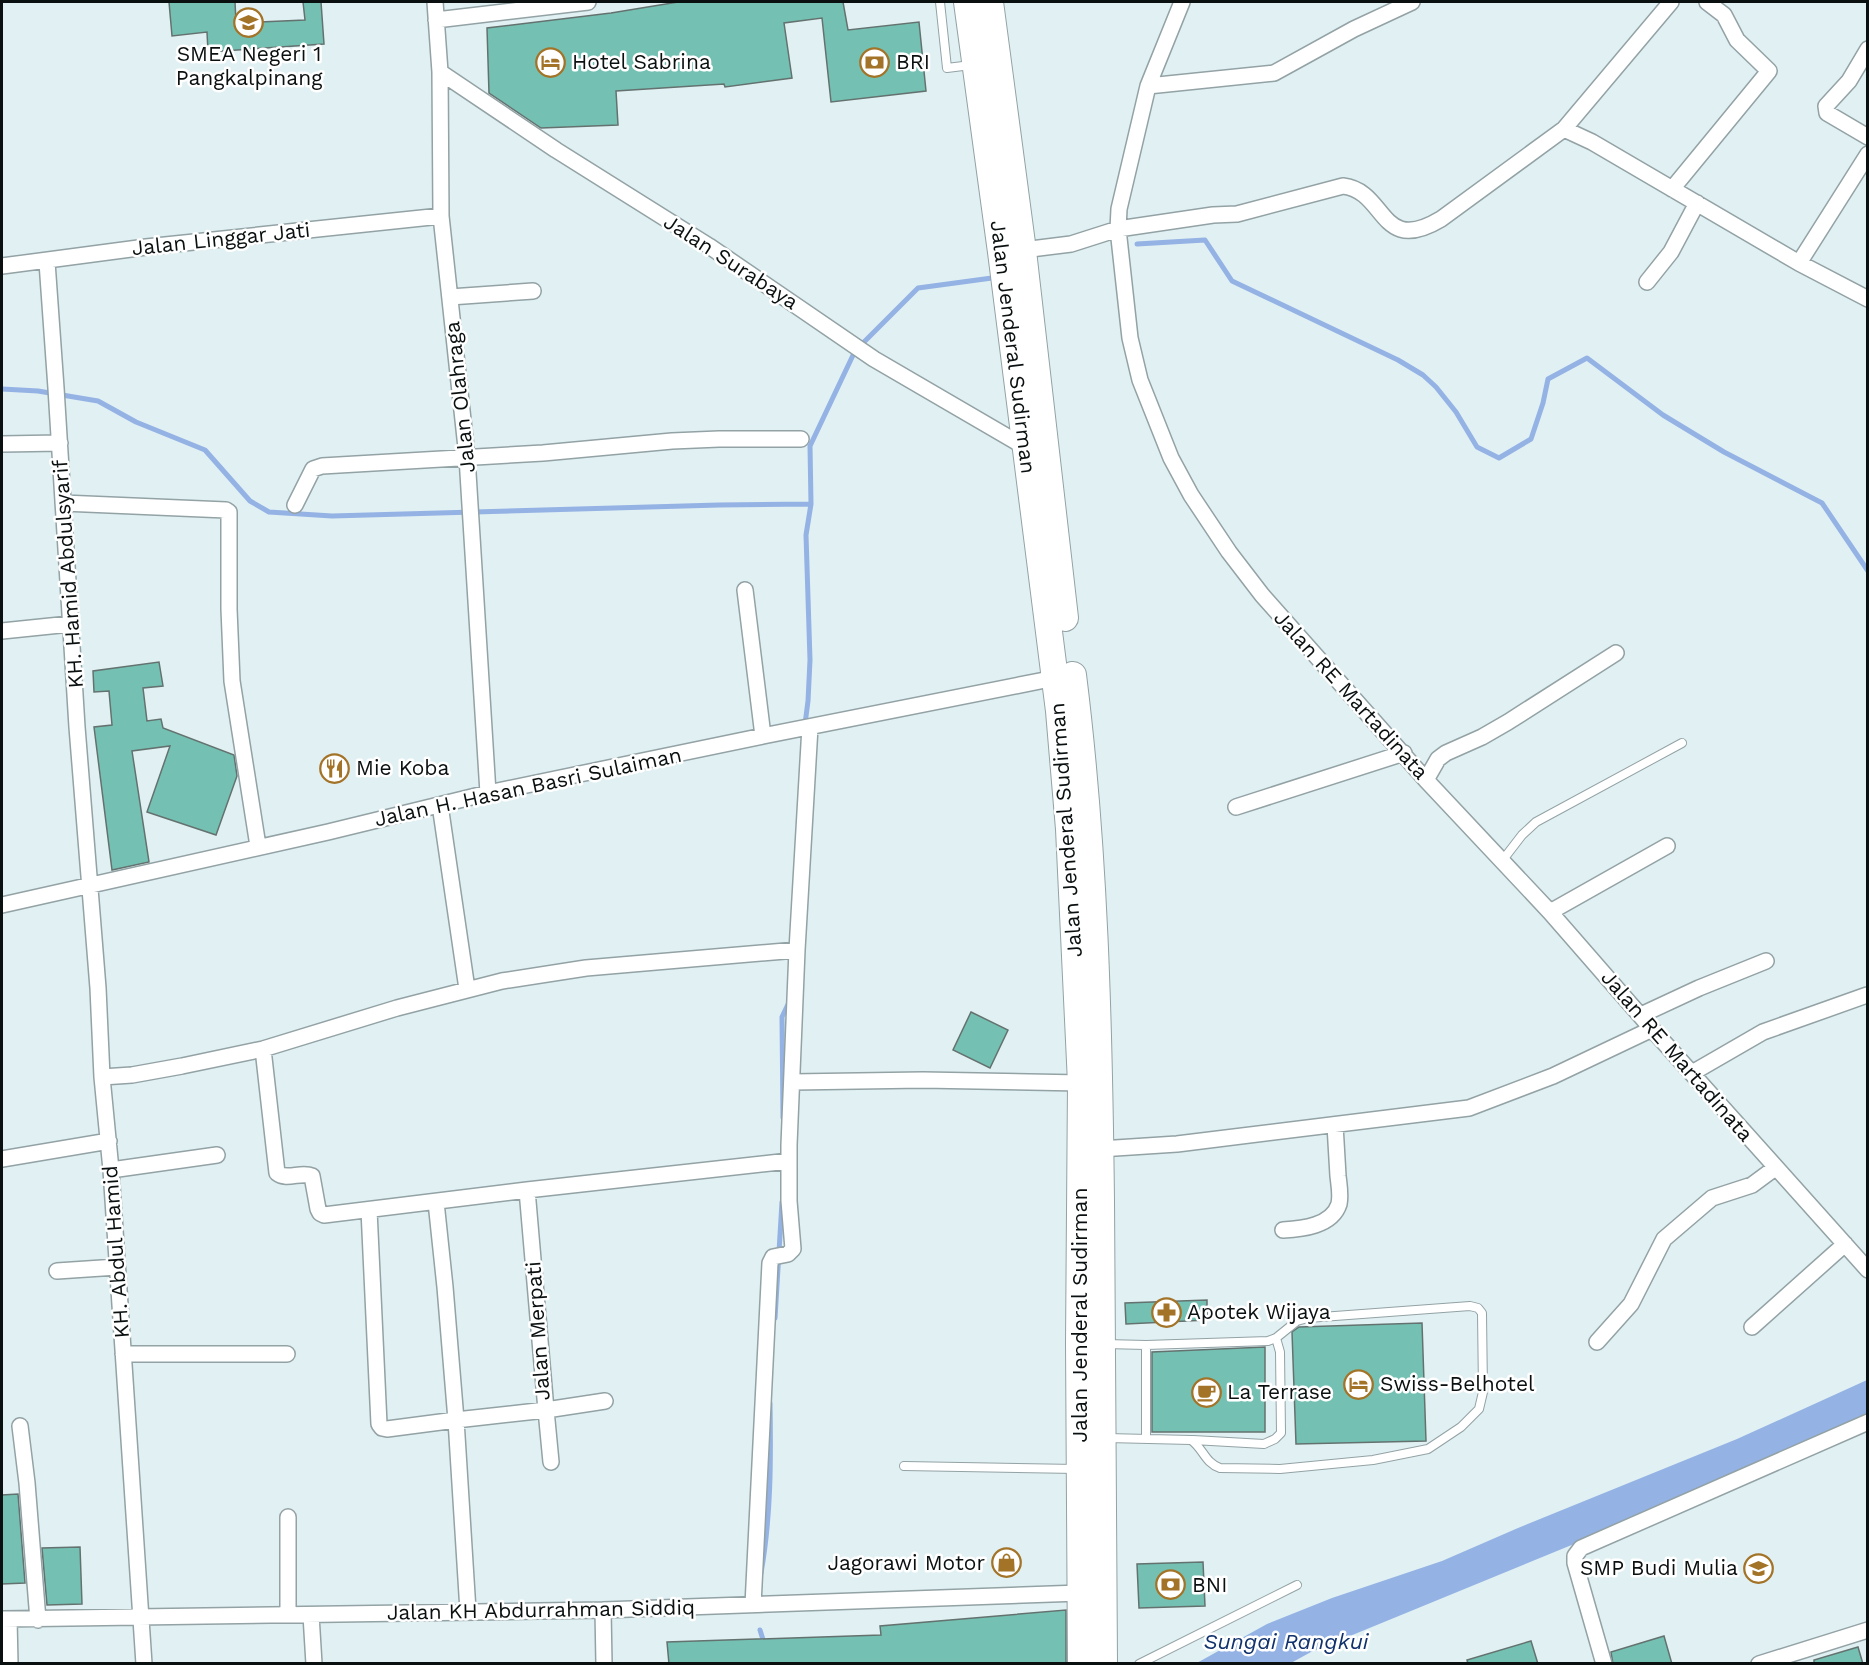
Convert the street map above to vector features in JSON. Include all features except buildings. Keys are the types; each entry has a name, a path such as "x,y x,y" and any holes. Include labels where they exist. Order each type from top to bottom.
{"highway":[{"name":"Jalan Jenderal Sudirman","path":"967,2 975,64 1012,251 1087,801 1097,1002 1100,1149 1091,1344 1080,1469 1081,1664"},
{"name":"Jalan Jenderal Sudirman","path":"990,2 1012,251 1025,447 1055,678 1069,829 1091,1344 1104,1438 1104,1664"}],"street":[{"name":"Jalan Olahraga","path":"435,2 440,72 441,216 467,457 488,794"},
{"path":"436,20 588,2"},
{"name":"Jalan RE Martadinata","path":"1182,2 1148,86 1119,208 1118,229 1130,338 1140,380 1172,458 1191,495 1229,552 1262,595 1426,780 1550,912 1868,1270"},
{"path":"1148,86 1274,73 1354,29 1412,2"},
{"path":"1012,251 1071,244 1118,229 1237,214 1343,186 1361,192 1393,226 1401,229 1426,228 1564,129 1671,2"},
{"path":"1672,189 1769,71 1737,40 1732,34 1729,22 1707,2"},
{"path":"1868,49 1849,81 1826,106 1826,110 1827,113 1868,137"},
{"name":"Jalan Surabaya","path":"440,72 803,309 874,358 1025,447"},
{"path":"1564,129 1592,142 1799,263 1868,299"},
{"path":"1799,263 1868,154"},
{"path":"1647,282 1671,252 1697,203"},
{"name":"Jalan Linggar Jati","path":"2,266 47,262 146,247 441,216"},
{"name":"KH. Hamid Abdulsyarif","path":"47,262 89,886"},
{"path":"450,297 533,291"},
{"path":"295,505 313,469 317,467 543,453 672,441 801,439"},
{"path":"2,444 60,443"},
{"path":"63,504 229,512 232,681 258,846"},
{"path":"746,590 763,736"},
{"path":"2,631 70,624"},
{"path":"1426,780 1434,764 1446,753 1501,726 1616,653"},
{"name":"Jalan H. Hasan Basri Sulaiman","path":"2,905 488,794 1055,678"},
{"path":"753,1605 770,1269 781,1256 792,1251 793,1244 782,1162 793,1082 792,950 805,728"},
{"path":"1236,807 1404,753"},
{"path":"440,805 467,989"},
{"path":"1550,912 1667,846"},
{"name":"KH. Abdul Hamid","path":"89,886 98,988 102,1077 109,1141 144,1664"},
{"path":"102,1077 162,1070 263,1049 397,1008 502,981 586,968 792,950"},
{"path":"1641,1015 1766,961"},
{"path":"1692,1073 1763,1032 1867,995"},
{"path":"1100,1149 1177,1144 1479,1105 1553,1076 1652,1029"},
{"path":"263,1049 277,1173 282,1177 306,1174 312,1176 321,1215 782,1162"},
{"path":"793,1082 923,1080 1080,1083"},
{"path":"1283,1230 1303,1229 1319,1223 1332,1214 1337,1207 1340,1195 1335,1125"},
{"path":"2,1159 109,1141"},
{"path":"111,1170 217,1155"},
{"path":"1597,1342 1631,1304 1664,1239 1712,1197 1752,1185 1776,1168"},
{"name":"Jalan Merpati","path":"369,1210 379,1424 382,1428 546,1410 527,1190"},
{"path":"436,1202 446,1287 468,1611"},
{"path":"1752,1327 1845,1244"},
{"path":"57,1271 117,1267"},
{"path":"123,1354 287,1354"},
{"path":"551,1462 546,1410 605,1401"},
{"path":"1604,1664 1575,1563 1575,1556 1581,1548 1868,1422"},
{"path":"20,1426 38,1620"},
{"path":"288,1516 288,1615"},
{"name":"Jalan KH Abdurrahman Siddiq","path":"5,1619 603,1610 1080,1593"},
{"path":"603,1610 604,1664"},
{"path":"311,1615 314,1664"},
{"path":"5,1619 10,1664"},
{"path":"1759,1664 1868,1630"}],"lane":[{"path":"940,2 947,68 975,64"},
{"path":"1502,861 1529,827 1536,822 1682,743"},
{"path":"1091,1344 1258,1342 1276,1338 1297,1321 1470,1306 1478,1308 1482,1313 1483,1392 1479,1409 1447,1438 1428,1449 1373,1460 1280,1469 1220,1468 1211,1465 1191,1440"},
{"path":"1104,1438 1264,1444 1275,1439 1281,1433 1280,1352 1276,1338"},
{"path":"1146,1345 1146,1438"},
{"path":"904,1466 1080,1469"},
{"path":"1139,1664 1297,1585"}],"water":[{"name":"Sungai Rangkui","path":"1867,1380 1867,1419 1574,1544 1311,1652 1291,1663 1195,1664 1267,1624 1332,1598 1442,1561 1737,1439"}],"waterway":[{"path":"1137,244 1205,240 1232,281 1398,360 1423,375 1456,412 1477,447 1499,458 1531,439 1548,379 1587,358 1663,415 1724,452 1822,503 1868,571"},
{"path":"805,724 810,660 806,535 811,504 810,446 855,351 918,288 992,278"},
{"path":"2,389 38,391 98,401 136,422 205,450 250,501 269,512 332,516 811,504"},
{"path":"783,1118 782,1017 790,1000"},
{"path":"775,1318 782,1202"},
{"path":"761,1573 769,1509 770,1403"},
{"path":"760,1630 765,1646"}],"place":[{"name":"SMEA Negeri 1 Pangkalpinang","path":"249,23"},
{"name":"Hotel Sabrina","path":"551,62"},
{"name":"BRI","path":"875,62"},
{"name":"Mie Koba","path":"335,768"},
{"name":"Apotek Wijaya","path":"1166,1312"},
{"name":"Swiss-Belhotel","path":"1359,1384"},
{"name":"La Terrase","path":"1206,1392"},
{"name":"Jagorawi Motor","path":"1006,1563"},
{"name":"SMP Budi Mulia","path":"1759,1568"},
{"name":"BNI","path":"1171,1585"}]}
